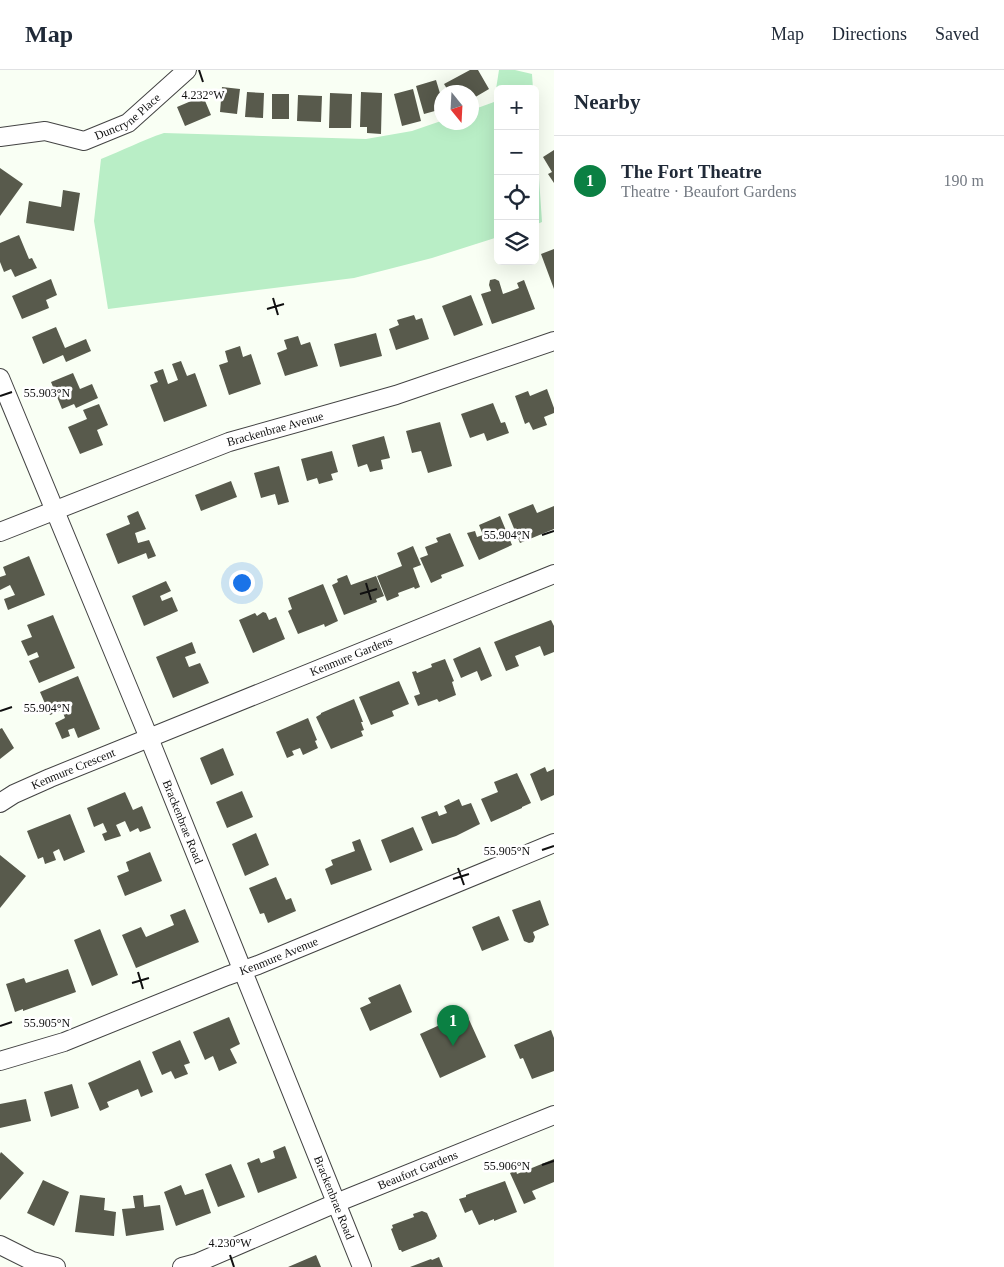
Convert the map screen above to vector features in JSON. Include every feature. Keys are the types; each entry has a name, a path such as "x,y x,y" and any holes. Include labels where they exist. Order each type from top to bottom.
{"street":[{"name":"Duncryne Place","path":"0,137 45,131 84,141 128,123 186,70"},
{"name":"Brackenbrae Avenue","path":"0,532 229,442 396,395 554,341"},
{"name":"Brackenbrae Road","path":"0,378 149,738 362,1267"},
{"name":"Kenmure Gardens","path":"149,738 554,574"},
{"name":"Kenmure Crescent","path":"0,802 50,778 149,738"},
{"name":"Kenmure Avenue","path":"0,1061 64,1042 554,842"},
{"name":"Beaufort Gardens","path":"336,1203 554,1115"},
{"path":"182,1267 197,1263 336,1203"},
{"path":"0,1245 32,1261 56,1267"}],"green space":[{"path":"499,70 515,70 532,74 533,85 497,85"},
{"path":"494,102 494,238 432,258 354,278 108,309 94,221 101,159 164,133 366,139 412,131 434,123 434,130 479,130 479,107"},
{"path":"539,178 542,222 539,223"}],"building":[{"path":"470,70 478,70 489,89 479,95 479,85 444,84"},
{"path":"436,80 438,85 434,85 434,111 424,114 416,86"},
{"path":"222,87 240,89 237,114 220,112"},
{"path":"413,89 421,121 402,126 394,94"},
{"path":"247,92 264,93 263,118 245,117"},
{"path":"361,92 382,93 381,134 367,133 367,127 360,127"},
{"path":"330,93 352,94 351,128 329,128"},
{"path":"272,94 289,94 289,119 272,119"},
{"path":"298,95 322,96 321,122 297,121"},
{"path":"203,96 211,115 185,126 177,107"},
{"path":"554,150 554,183 548,174 552,172 543,157"},
{"path":"0,168 23,184 0,216"},
{"path":"63,190 80,193 74,231 26,223 29,201 61,207"},
{"path":"19,235 29,259 32,258 37,268 15,277 11,269 4,272 0,262 0,243"},
{"path":"554,249 554,289 541,254"},
{"path":"51,279 57,295 46,300 49,308 22,319 12,296"},
{"path":"495,279 499,281 503,294 519,288 517,283 524,280 535,309 492,324 481,294 491,291 490,280"},
{"path":"471,295 483,325 454,336 442,306"},
{"path":"414,315 416,320 422,318 429,339 396,350 389,329 399,325 397,320"},
{"path":"56,327 65,348 86,339 91,351 66,362 63,355 43,364 32,337"},
{"path":"376,333 382,356 340,367 334,344"},
{"path":"298,336 301,345 310,342 318,366 285,376 277,353 287,349 284,340"},
{"path":"240,346 243,357 251,354 261,384 229,395 219,365 228,362 225,351"},
{"path":"181,361 187,376 195,373 207,406 164,422 150,385 158,382 154,372 163,369 168,384 178,380 172,364"},
{"path":"73,373 80,389 92,384 98,398 76,408 74,404 62,409 51,382"},
{"path":"547,389 554,413 544,417 547,425 533,430 529,422 525,424 515,396 528,391 530,396"},
{"path":"493,403 501,423 505,422 509,433 487,441 484,433 470,438 461,414"},
{"path":"99,404 108,425 97,430 103,445 80,454 68,427 87,419 83,410"},
{"path":"440,422 452,466 428,473 421,451 412,453 406,431"},
{"path":"384,436 390,458 381,460 383,469 370,472 367,464 358,467 352,445"},
{"path":"332,451 338,472 331,474 333,480 319,484 317,478 307,481 301,459"},
{"path":"279,466 289,502 278,505 275,494 261,498 254,473"},
{"path":"231,481 237,497 201,511 195,495"},
{"path":"533,504 537,513 554,506 554,529 520,543 508,514"},
{"path":"138,511 146,529 135,533 138,543 149,540 156,556 148,559 146,553 118,564 106,534 130,524 127,516"},
{"path":"500,516 512,545 479,560 467,533 475,531 477,537 483,535 479,525"},
{"path":"450,533 464,566 441,575 442,578 431,583 420,558 428,555 425,547 438,542 436,538"},
{"path":"413,546 421,565 413,568 420,587 415,589 414,587 398,593 399,596 387,601 377,576 402,566 397,553"},
{"path":"29,556 45,595 8,610 4,599 15,595 10,585 0,590 0,577 6,575 3,567"},
{"path":"347,575 351,585 376,576 384,596 376,599 377,602 344,615 332,585 338,582 337,579"},
{"path":"166,581 171,591 160,596 162,601 172,597 178,611 144,626 132,596"},
{"path":"323,584 338,621 325,627 324,624 298,634 288,611 292,609 288,598"},
{"path":"263,612 266,613 269,620 276,617 285,639 253,653 239,620 255,613 257,616"},
{"path":"53,615 75,668 39,683 29,661 39,657 37,652 28,656 21,641 32,637 27,625"},
{"path":"551,620 554,626 554,652 544,656 540,646 515,656 519,666 506,671 494,642"},
{"path":"192,642 196,653 185,657 189,667 200,663 209,683 173,698 156,657"},
{"path":"480,647 492,676 481,681 477,671 461,678 453,659"},
{"path":"445,659 454,681 452,682 456,695 439,702 437,699 418,706 414,696 420,694 412,672 416,671 417,673 432,667 431,664"},
{"path":"78,676 100,729 78,738 74,728 68,730 70,736 62,739 55,723 65,718 62,710 50,715 40,692"},
{"path":"399,681 409,704 392,711 394,716 371,725 359,697"},
{"path":"354,699 363,722 361,722 364,730 361,731 363,736 331,749 316,717"},
{"path":"308,718 317,740 315,741 318,748 303,755 300,748 292,751 294,755 287,758 276,732"},
{"path":"2,728 14,748 0,759 0,729"},
{"path":"223,748 234,775 211,785 200,758"},
{"path":"545,767 547,772 554,769 554,795 541,801 530,774"},
{"path":"517,773 531,803 491,822 481,799 498,792 494,782"},
{"path":"242,791 253,817 227,828 216,802"},
{"path":"125,792 133,810 142,806 151,828 140,832 138,828 130,832 125,821 116,825 121,836 105,841 102,834 107,832 103,823 94,827 87,808"},
{"path":"459,799 462,806 471,803 480,824 456,836 432,844 421,817 437,811 439,816 447,813 444,806"},
{"path":"70,814 85,852 64,861 59,849 53,852 56,860 45,864 43,857 38,859 27,831"},
{"path":"413,827 423,850 390,863 381,840"},
{"path":"256,833 269,865 245,876 232,844"},
{"path":"360,839 372,870 331,885 325,869 333,865 331,860 355,851 352,842"},
{"path":"150,852 162,881 125,896 117,876 129,871 126,862"},
{"path":"0,855 26,876 0,908"},
{"path":"276,877 286,900 291,898 296,911 268,923 264,913 260,914 249,888"},
{"path":"540,900 549,925 533,932 535,937 533,942 529,943 524,941 512,910"},
{"path":"185,909 199,942 136,968 122,935 141,927 146,937 174,925 170,915"},
{"path":"499,916 509,940 482,951 472,927"},
{"path":"100,929 118,975 92,986 74,940"},
{"path":"68,969 76,992 23,1011 23,1009 15,1012 6,984 24,978 26,983"},
{"path":"400,984 412,1012 370,1031 360,1008 371,1003 368,998"},
{"path":"466,1013 486,1057 440,1078 420,1034"},
{"path":"229,1017 240,1044 230,1049 237,1063 219,1071 213,1056 205,1060 193,1032"},
{"path":"551,1030 554,1038 554,1071 532,1079 523,1058 520,1059 514,1045"},
{"path":"180,1040 190,1063 184,1065 188,1074 175,1079 171,1071 162,1075 152,1052"},
{"path":"140,1060 153,1092 141,1097 138,1089 107,1102 109,1107 100,1111 88,1083"},
{"path":"72,1084 79,1108 51,1117 44,1092"},
{"path":"26,1099 31,1121 0,1128 0,1104"},
{"path":"285,1146 297,1178 258,1193 247,1163 259,1158 261,1163 275,1158 273,1151"},
{"path":"1,1152 24,1173 0,1200 0,1154"},
{"path":"554,1159 554,1182 532,1191 536,1199 524,1204 510,1173 516,1171 517,1174"},
{"path":"231,1164 245,1197 218,1207 205,1174"},
{"path":"43,1180 69,1192 54,1226 27,1213"},
{"path":"505,1181 517,1212 479,1225 472,1210 465,1213 459,1199"},
{"path":"181,1185 185,1195 203,1189 211,1213 176,1226 164,1192"},
{"path":"80,1195 105,1198 104,1210 116,1212 114,1236 75,1232"},
{"path":"143,1195 144,1207 160,1205 164,1230 126,1236 122,1209 135,1208 133,1196"},
{"path":"422,1211 427,1213 437,1236 435,1239 402,1252 399,1250 391,1229 393,1228 392,1225 414,1217 413,1214"},
{"path":"316,1255 321,1267 288,1267"},
{"path":"439,1257 443,1267 410,1267 431,1259"}],"place":[{"name":"The Fort Theatre","path":"453,1046"}]}
